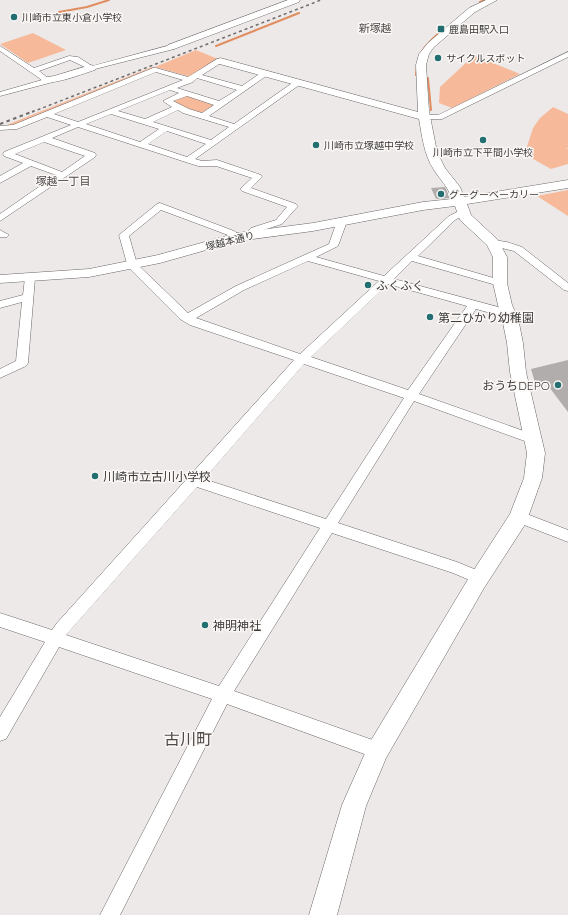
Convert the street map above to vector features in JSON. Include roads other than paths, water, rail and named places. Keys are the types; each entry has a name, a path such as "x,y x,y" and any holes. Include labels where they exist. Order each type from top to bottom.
{"street":[{"path":"0,94 171,47 296,0"},
{"path":"323,915 354,805 378,750 479,578 501,547 519,517 533,478 536,453 518,372 515,343 509,314 505,305 500,283 500,257 493,243 461,207 454,188 439,169 431,152 424,117 421,64 424,54 431,45 472,10 493,0"},
{"path":"0,48 48,80"},
{"path":"63,175 7,154 194,78 220,61 424,117 439,117 568,54"},
{"path":"33,71 69,58 75,59 91,68"},
{"path":"0,128 14,127 156,70 243,89"},
{"path":"203,116 265,74"},
{"path":"188,160 298,83"},
{"path":"170,88 220,104"},
{"path":"187,93 168,101 178,107 236,127"},
{"path":"146,122 178,107"},
{"path":"112,111 212,143"},
{"path":"46,114 201,164 217,163 258,177 245,189 293,206 279,222 254,230 243,236 231,233 160,206 124,234 132,265 184,316 194,322 533,439"},
{"path":"141,145 166,128"},
{"path":"0,218 92,155 45,139"},
{"path":"1,179 30,163"},
{"name":"塚越本通り","path":"0,279 80,274 132,265 186,253 243,236 339,222 423,206 461,207 526,190 568,184"},
{"path":"0,733 54,639 62,628 302,359 452,218 461,207"},
{"path":"188,318 240,288 333,246 341,224 339,222"},
{"path":"493,243 508,245 518,249 568,288"},
{"path":"410,257 500,283"},
{"path":"307,258 509,314"},
{"path":"0,374 22,363 30,278"},
{"path":"0,305 28,297"},
{"path":"110,915 222,695 328,526 412,396 474,304"},
{"path":"194,481 457,568 479,578"},
{"path":"519,517 568,536"},
{"path":"0,620 222,695 378,750"}],"waterway":[{"path":"59,12 87,7 109,0"},
{"path":"480,2 485,0"},
{"path":"216,46 299,13"},
{"path":"416,75 418,61 422,51 439,33"},
{"path":"428,78 431,110"}],"railway":[{"path":"32,112 321,0"},
{"path":"0,124 34,111"}],"place":[{"name":"川崎市立東小倉小学校","path":"14,17"},
{"name":"鹿島田駅入口","path":"441,29"},
{"name":"サイクルスポット","path":"438,58"},
{"name":"川崎市立下平間小学校","path":"483,140"},
{"name":"川崎市立塚越中学校","path":"316,145"},
{"name":"グーグーベーカリー","path":"441,194"},
{"name":"ふくふく","path":"368,285"},
{"name":"第二ひかり幼稚園","path":"430,317"},
{"name":"おうちDEPO","path":"558,385"},
{"name":"川崎市立古川小学校","path":"95,476"},
{"name":"神明神社","path":"205,625"}],"district":[{"name":"新塚越","path":"375,28"},
{"name":"塚越一丁目","path":"63,181"},
{"name":"古川町","path":"188,739"}]}
